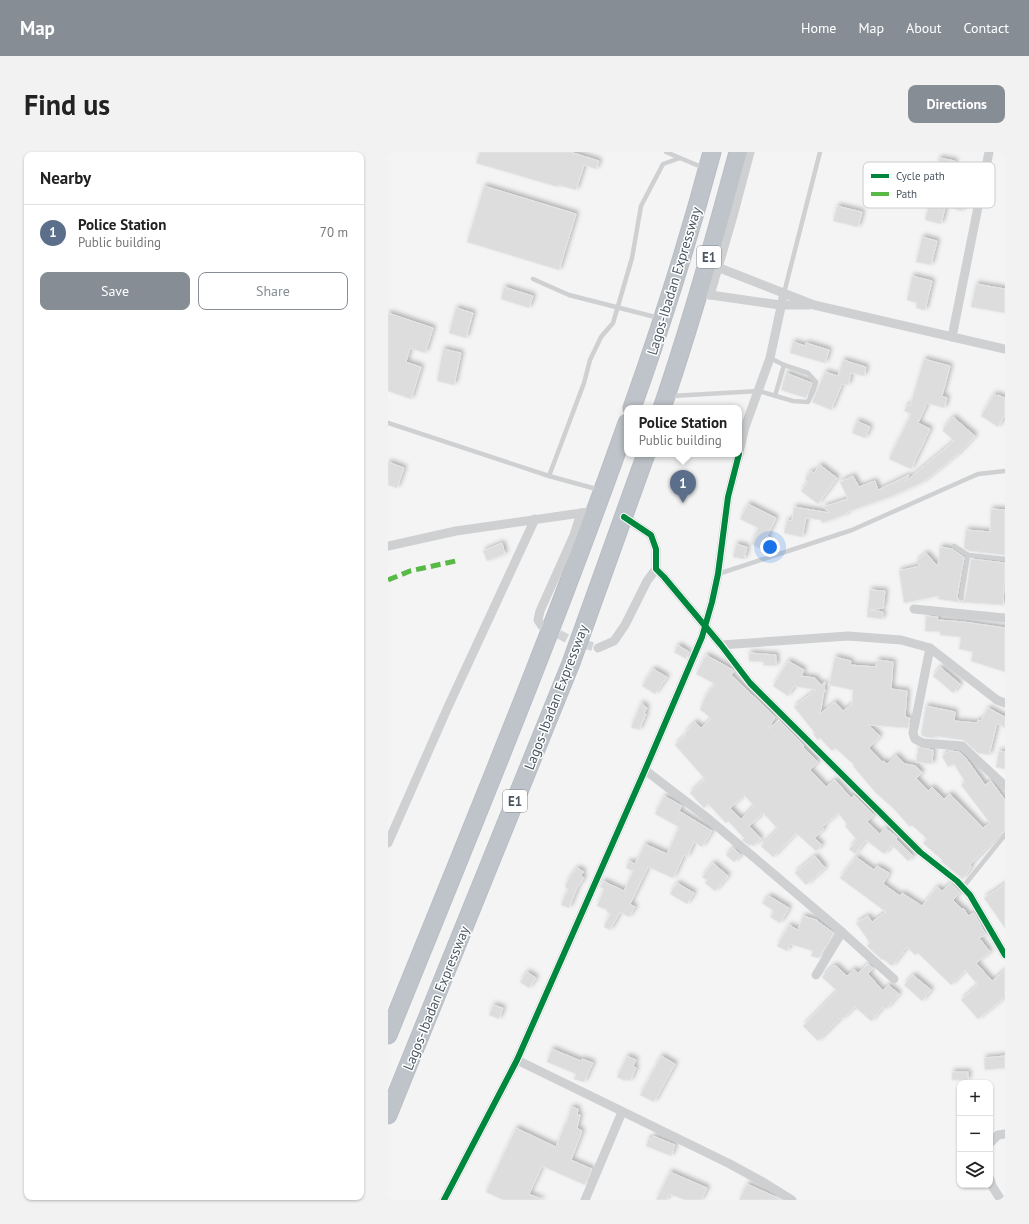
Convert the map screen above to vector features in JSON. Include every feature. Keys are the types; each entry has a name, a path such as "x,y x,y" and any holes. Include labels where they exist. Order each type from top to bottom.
{"highway":[{"name":"Lagos-Ibadan Expressway","path":"633,405 697,208 712,152"},
{"name":"Lagos-Ibadan Expressway","path":"664,402 704,294 713,265 738,152"},
{"name":"Lagos-Ibadan Expressway","path":"388,1035 541,654 588,512 603,491 624,432"},
{"name":"Lagos-Ibadan Expressway","path":"388,1115 570,663 645,457"}],"street":[{"path":"750,152 713,265 814,305 1005,349"},
{"path":"987,162 989,152"},
{"path":"952,337 978,208"},
{"path":"742,440 745,427 770,358 780,305 784,293"},
{"path":"704,294 780,305 814,305"},
{"path":"444,1200 517,1060 702,637 718,574 728,498 738,457"},
{"path":"388,546 456,531 588,512"},
{"path":"542,626 538,620 540,611 574,536 588,512"},
{"path":"598,648 614,641 625,625 647,581 656,569 656,549 651,536 624,517"},
{"path":"388,843 447,708 535,519"},
{"path":"656,569 721,645 750,683 920,852 970,894 1005,955"},
{"path":"914,609 1005,618"},
{"path":"721,645 848,636 902,640 930,648 997,700 1005,703"},
{"path":"930,648 913,733 915,738 923,743 962,746 1005,786"},
{"path":"645,770 705,816 842,932 894,979"},
{"path":"816,975 842,932"},
{"path":"517,1060 730,1164 770,1185 792,1200"},
{"path":"585,1200 622,1112"},
{"path":"993,1140 998,1135 1005,1134"},
{"path":"993,1188 1001,1200"}],"lane":[{"path":"666,152 707,169"},
{"path":"784,293 820,152"},
{"path":"549,476 584,383 590,360 601,337 612,323 618,307 632,258 640,206 663,164 680,158"},
{"path":"533,279 569,295 662,318"},
{"path":"664,402 758,391 793,401 808,402 816,382 808,373 784,365 770,358"},
{"path":"775,396 784,365"},
{"path":"388,423 549,476 603,491"},
{"path":"718,574 852,530 978,474 1005,471"},
{"path":"954,546 968,555 1005,559"},
{"path":"961,598 968,555"},
{"path":"963,887 1005,835"}],"building":[{"path":"480,152 570,152 599,161 596,169 584,165 576,190 558,185 558,187 476,163"},
{"path":"939,158 955,161 955,162 938,162"},
{"path":"484,186 576,214 559,270 467,242"},
{"path":"837,206 862,212 858,227 833,221"},
{"path":"928,208 945,208 941,224 925,220"},
{"path":"951,208 963,208 962,211"},
{"path":"922,237 937,241 931,265 916,262"},
{"path":"912,276 932,281 925,310 916,308 917,303 907,300"},
{"path":"976,284 1005,289 1005,313 971,307"},
{"path":"504,287 533,296 529,308 501,299"},
{"path":"456,308 473,313 466,338 449,333"},
{"path":"388,313 433,328 425,353 410,348 406,362 421,367 411,399 388,391"},
{"path":"793,342 806,346 806,343 829,350 825,363 790,353"},
{"path":"443,349 461,353 454,385 437,381"},
{"path":"924,359 950,366 942,396 947,398 944,408 927,403 918,423 930,429 911,469 889,459 911,414 904,411 908,404 910,406"},
{"path":"843,360 866,367 864,376 851,373 848,385 842,384 831,410 812,402 825,372 838,376"},
{"path":"786,373 812,383 806,398 781,390"},
{"path":"994,394 1005,398 1005,415 998,427 981,416"},
{"path":"953,417 975,436 959,453 923,482 890,497 847,512 847,514 822,523 821,520 806,518 802,537 784,533 787,520 792,521 794,507 830,513 823,507 848,499 840,482 853,476 859,487 875,481 878,490 909,475 905,482 954,441 943,431"},
{"path":"857,421 870,427 865,438 852,433"},
{"path":"388,462 404,468 397,488 388,485"},
{"path":"820,465 837,478 818,504 801,491 808,482 805,479 811,471 814,473"},
{"path":"748,504 776,518 767,536 769,537 764,550 751,544 758,528 740,519"},
{"path":"991,509 1005,510 1005,555 969,551 964,548 966,530 990,532"},
{"path":"502,543 505,554 487,561 483,551"},
{"path":"736,544 747,547 744,559 733,557"},
{"path":"940,547 952,549 964,557 957,597 960,602 965,599 971,559 1005,563 1003,605 958,602 938,599 938,596 904,603 899,571 920,566 916,562 926,553 938,567"},
{"path":"870,590 885,591 883,608 870,610 883,612 882,619 867,617"},
{"path":"926,616 938,617 937,620 1005,628 1005,672 971,661 973,652 959,649 961,637 940,635 940,632 925,631"},
{"path":"678,645 689,652 686,659 674,652"},
{"path":"749,653 776,655 776,666 763,665 764,662 749,661"},
{"path":"706,655 733,670 734,672 731,675 775,717 768,729 779,720 818,762 810,770 826,787 835,780 851,798 854,795 874,815 867,822 880,834 885,828 897,837 896,839 913,856 908,861 892,845 884,854 866,840 855,854 849,849 857,840 845,826 847,824 838,813 822,827 824,829 814,838 822,845 816,851 796,833 773,857 761,846 778,829 763,813 749,826 761,839 753,846 751,844 750,846 742,840 744,838 728,821 726,823 708,804 704,808 690,793 705,779 675,745 686,735 684,734 695,722 701,728 711,719 700,710 705,697 715,684 696,674","holes":["744,795 754,806 741,819 730,808"]},
{"path":"835,657 851,661 850,665 876,667 877,660 893,662 891,689 907,691 905,717 910,718 908,728 868,725 880,736 869,748 882,762 884,761 887,764 896,755 905,764 916,766 922,773 916,778 928,791 932,787 944,799 950,794 983,828 990,823 961,785 965,782 954,764 948,767 942,756 950,751 959,752 965,757 985,785 991,781 1005,800 1005,831 970,865 971,867 963,879 941,861 942,860 923,843 927,839 912,825 910,827 894,809 876,793 853,766 854,765 835,748 832,751 820,738 818,740 813,734 815,733 794,707 816,690 794,686 788,696 773,686 788,661 804,670 801,676 815,678 821,685 825,682 824,689 826,691 824,691 820,714 835,702 843,711 852,704 853,690 829,685"},
{"path":"940,667 960,684 953,693 933,676"},
{"path":"653,669 667,677 655,694 642,686"},
{"path":"641,703 647,708 639,730 631,727"},
{"path":"926,706 955,712 954,721 977,723 978,720 981,721 988,708 1005,717 1005,728 997,723 989,755 978,753 963,740 935,736 935,738 925,737 921,735"},
{"path":"918,747 933,750 932,764 916,762"},
{"path":"999,751 1005,752 1005,769 996,767"},
{"path":"664,796 682,806 679,811 712,831 702,847 694,842 687,857 684,855 673,878 648,867 630,904 635,907 629,917 620,912 610,930 604,927 610,914 607,910 597,906 604,889 600,887 603,881 624,891 633,871 626,868 629,861 635,864 645,844 667,854 679,827 655,814"},
{"path":"733,848 741,855 734,862 726,855"},
{"path":"815,856 825,868 806,885 795,873"},
{"path":"856,857 874,870 877,866 889,873 883,884 900,896 902,893 922,906 937,887 942,891 950,883 953,885 960,893 953,900 962,909 964,909 968,916 974,913 986,935 979,938 990,952 976,963 992,981 1005,970 1005,997 978,1019 961,1000 978,985 965,970 951,985 918,953 915,955 907,947 892,966 883,959 882,960 867,946 870,943 856,923 868,916 872,922 886,912 840,878"},
{"path":"713,863 728,876 715,891 705,883 707,880 702,877"},
{"path":"577,868 584,872 581,875 584,878 577,888 569,908 561,905 568,889 565,887 569,878"},
{"path":"677,883 694,893 687,904 670,894"},
{"path":"1005,884 1005,928 984,898"},
{"path":"769,896 789,908 780,923 770,917 774,911 762,903"},
{"path":"803,916 817,920 834,933 819,958 811,956 813,951 790,944 787,951 777,946 789,925 798,930"},
{"path":"868,964 873,968 868,974 883,991 888,985 899,994 886,1009 883,1007 871,1021 855,1007 842,1019 841,1018 818,1041 803,1026 837,991 822,977 833,966 836,966 847,976 854,969 858,973"},
{"path":"527,972 536,978 529,988 520,982"},
{"path":"913,975 931,990 922,1001 904,985"},
{"path":"493,1005 503,1008 499,1019 489,1015"},
{"path":"552,1049 581,1061 582,1059 593,1063 584,1082 574,1079 576,1074 547,1062"},
{"path":"627,1056 636,1060 633,1066 636,1068 630,1081 626,1079 625,1081 617,1077"},
{"path":"661,1056 675,1064 654,1102 640,1095"},
{"path":"1005,1056 1005,1068 985,1070 984,1058"},
{"path":"952,1072 968,1072 968,1080 952,1080"},
{"path":"571,1107 578,1109 577,1115 580,1115 577,1128 582,1131 571,1160 592,1169 585,1185 542,1166 529,1194 543,1200 503,1200 486,1192 516,1128 556,1147 566,1124"},
{"path":"653,1136 675,1145 671,1156 646,1146 649,1138 652,1139"},
{"path":"670,1172 707,1188 701,1200 685,1200 669,1194 666,1200 656,1200"},
{"path":"747,1184 778,1198 781,1200 739,1200"}],"tunnel":[{"path":"547,628 570,640 598,648"}],"marked path":[{"path":"388,580 410,571 460,560"}],"cycle path":[{"path":"444,1200 517,1060 702,637 718,574 728,497 738,457"},
{"path":"624,517 651,535 656,549 656,569 721,645 750,683 920,852 957,881 970,895 1005,955"}],"place":[{"name":"Police Station","path":"683,503"}]}
